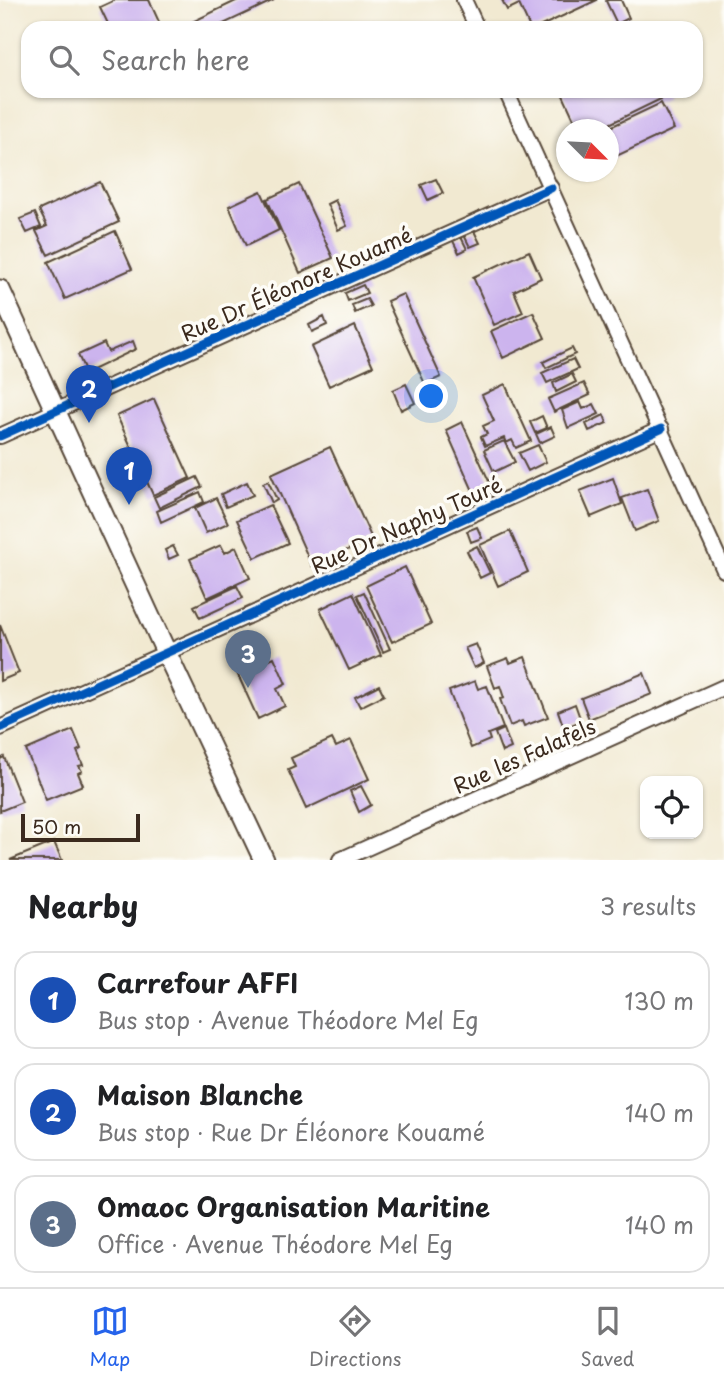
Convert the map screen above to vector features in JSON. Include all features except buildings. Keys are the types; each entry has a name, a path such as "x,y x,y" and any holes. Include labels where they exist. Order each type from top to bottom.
{"main road":[{"path":"0,290 264,860"}],"street":[{"path":"464,0 474,21"},
{"path":"509,98 724,570"},
{"name":"Rue Dr Éléonore Kouamé","path":"0,436 551,188"},
{"name":"Rue Dr Naphy Touré","path":"0,727 661,429"},
{"name":"Rue les Falafels","path":"340,860 724,687"}],"cycle path":[{"path":"0,436 551,188"},
{"path":"0,728 661,429"}],"place":[{"name":"Maison Blanche","path":"89,423"},
{"name":"Carrefour AFFI","path":"129,505"},
{"name":"Omaoc Organisation Maritine","path":"248,688"}]}
